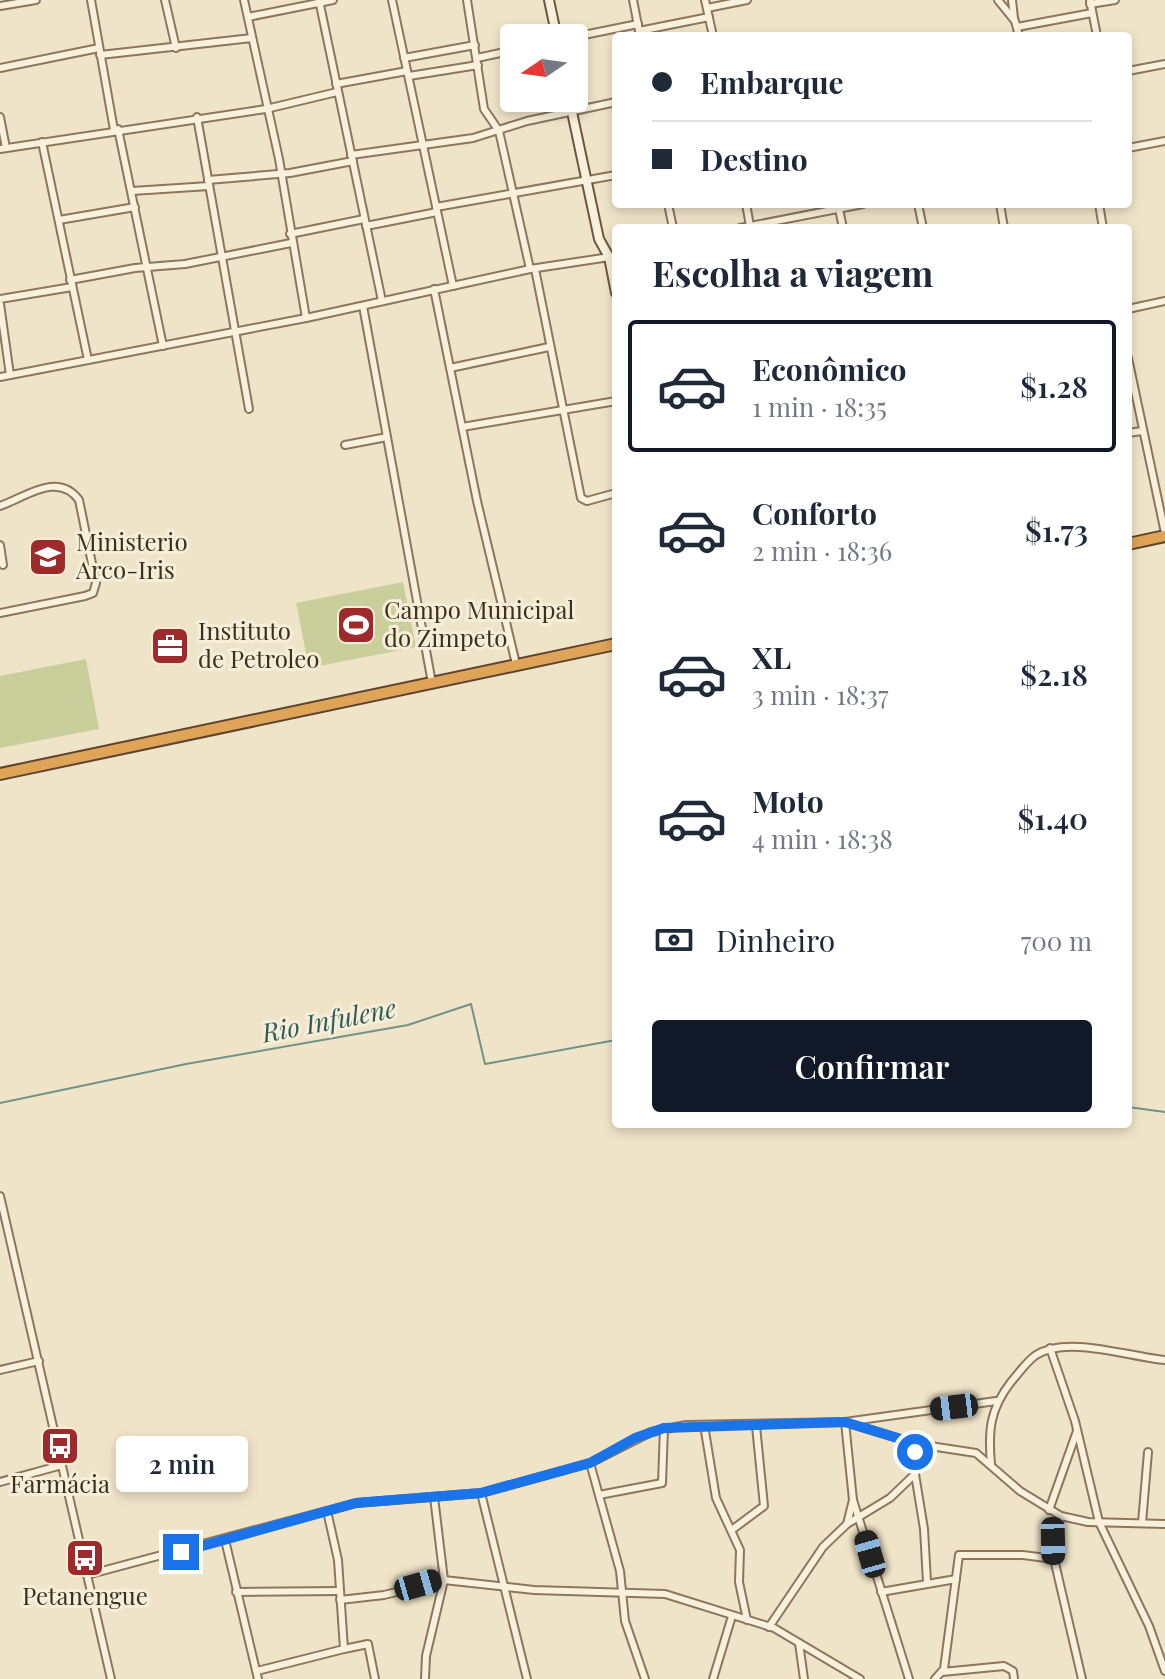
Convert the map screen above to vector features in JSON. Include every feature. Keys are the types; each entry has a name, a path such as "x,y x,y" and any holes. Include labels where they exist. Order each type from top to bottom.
{"highway":[{"path":"1132,543 1165,534"},
{"path":"0,774 612,645"}],"street":[{"path":"0,6 36,0"},
{"path":"91,0 163,346"},
{"path":"165,0 176,48"},
{"path":"244,0 281,172 306,318"},
{"path":"248,17 333,0"},
{"path":"392,0 453,286"},
{"path":"467,0 484,109 499,131 581,498 587,501 612,494"},
{"path":"549,0 554,24"},
{"path":"633,0 639,31 709,17"},
{"path":"712,32 706,4 747,0"},
{"path":"998,0 1016,24"},
{"path":"1012,0 1018,32"},
{"path":"1096,32 1090,2 1115,0"},
{"path":"319,2 382,301"},
{"path":"1016,24 1092,13"},
{"path":"588,36 612,34"},
{"path":"0,68 100,52 176,48 252,38"},
{"path":"404,58 475,45"},
{"path":"0,117 3,148 266,109 337,88 500,54"},
{"path":"1132,70 1165,64"},
{"path":"588,108 612,103"},
{"path":"132,191 290,173 422,143 473,138 568,112"},
{"path":"572,112 599,239 612,255"},
{"path":"197,117 219,256 249,409"},
{"path":"1132,147 1165,141"},
{"path":"42,142 88,360"},
{"path":"290,234 365,223 612,176"},
{"path":"59,220 135,207"},
{"path":"768,224 820,208 844,208"},
{"path":"839,209 842,224"},
{"path":"10,375 0,301 145,268 291,243"},
{"path":"0,377 306,318 532,269 612,256"},
{"path":"434,289 516,664"},
{"path":"1132,308 1165,301"},
{"path":"363,306 432,683"},
{"path":"450,368 549,347"},
{"path":"1132,379 1165,534"},
{"path":"462,427 612,402"},
{"path":"1132,432 1142,431"},
{"path":"345,445 387,437"},
{"path":"0,506 50,486 72,490 79,500 96,583 93,593 85,596 0,613"},
{"path":"0,545 3,565"},
{"path":"0,1196 111,1679"},
{"path":"1050,1348 1077,1431 1099,1522 1149,1626 1165,1671"},
{"path":"991,1464 991,1428 996,1401 1026,1364 1050,1348 1110,1351 1165,1360"},
{"path":"0,1370 39,1361"},
{"path":"87,1575 379,1500 481,1493 590,1463 635,1438 664,1428 845,1422 996,1401"},
{"path":"845,1422 917,1444 961,1448 991,1464 1020,1491 1061,1516 1099,1522 1165,1524"},
{"path":"845,1422 853,1500 909,1679"},
{"path":"704,1425 716,1498 733,1529 742,1560 739,1582 747,1620"},
{"path":"733,1529 764,1506 756,1426"},
{"path":"599,1495 662,1483 664,1428"},
{"path":"1049,1510 1077,1431"},
{"path":"917,1444 915,1474 924,1529 927,1582"},
{"path":"1142,1523 1148,1452"},
{"path":"590,1463 623,1591 625,1621 645,1679"},
{"path":"0,1482 62,1465"},
{"path":"769,1627 823,1547 847,1524 860,1518 915,1474"},
{"path":"481,1493 527,1679"},
{"path":"425,1679 426,1656 444,1580 434,1497"},
{"path":"847,1524 853,1500"},
{"path":"327,1511 338,1560 344,1649"},
{"path":"1061,1516 1053,1541 1054,1559 1082,1679"},
{"path":"225,1540 258,1675 368,1644 375,1679"},
{"path":"935,1679 942,1672 962,1554 1054,1559"},
{"path":"881,1592 956,1579"},
{"path":"236,1592 384,1595 444,1580 534,1590 665,1594 769,1627 860,1679"},
{"path":"713,1679 732,1616"},
{"path":"799,1643 804,1679"},
{"path":"942,1672 1004,1666 1013,1671 1014,1679"}],"green space":[{"name":"Campo Municipal do Zimpeto","path":"403,582 416,647 309,668 296,603"},
{"path":"86,659 99,729 0,748 0,676"}],"waterway":[{"name":"Rio Infulene","path":"0,1103 186,1064 408,1025 471,1004 485,1064 612,1041"},
{"name":"Rio Infulene","path":"1132,1108 1165,1112"}],"place":[{"name":"Ministerio Arco-Iris","path":"48,557"},
{"name":"Campo Municipal do Zimpeto","path":"356,625"},
{"name":"Instituto de Petroleo","path":"170,646"},
{"name":"Farmácia","path":"60,1446"},
{"name":"Petanengue","path":"85,1558"}],"route":[{"path":"181,1552 356,1503 481,1493 590,1463 635,1438 664,1428 686,1425 845,1422 917,1444 915,1452"}]}
